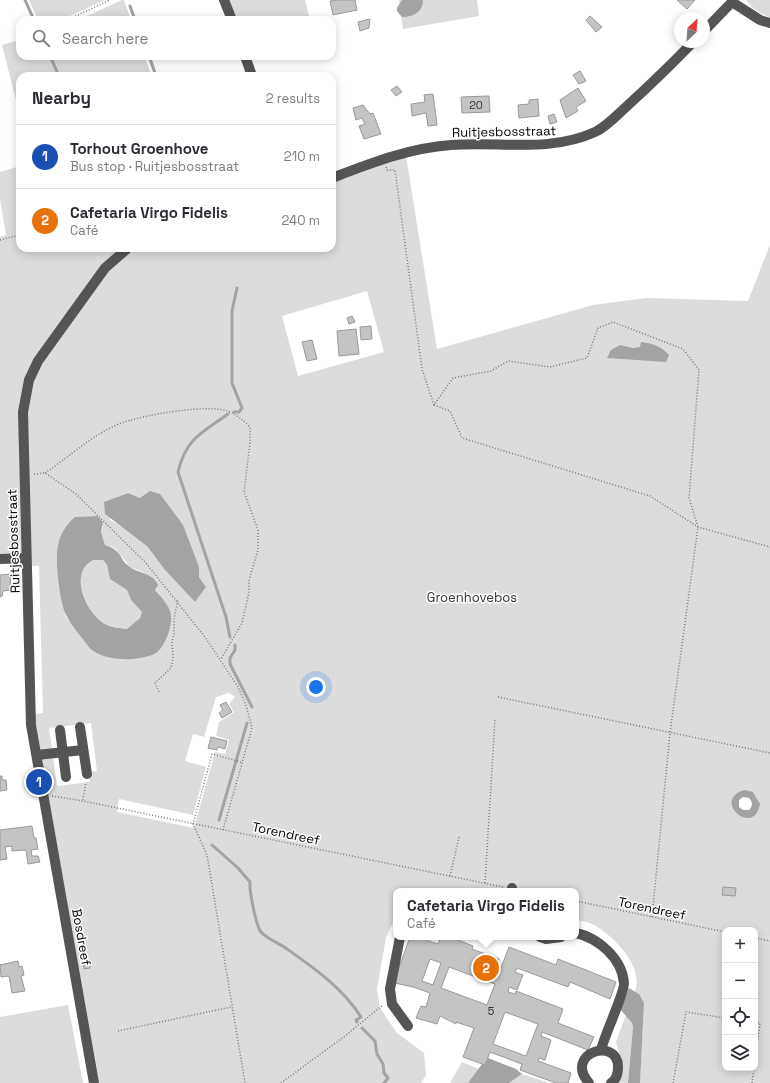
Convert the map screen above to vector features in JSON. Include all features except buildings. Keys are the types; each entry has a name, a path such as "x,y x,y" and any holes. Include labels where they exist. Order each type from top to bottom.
{"street":[{"path":"224,0 230,16"},
{"path":"710,25 732,1 760,20 770,23"},
{"name":"Ruitjesbosstraat","path":"336,176 385,158 420,148 453,145 549,145 567,142 596,132 664,72 687,48"},
{"path":"246,60 251,72"},
{"name":"Ruitjesbosstraat","path":"44,795 31,725 23,412 29,380 50,345 105,268 123,252"},
{"path":"0,558 26,558"},
{"path":"80,727 87,774"},
{"path":"60,730 66,777"},
{"path":"37,755 83,750"},
{"name":"Bosdreef","path":"44,795 94,1083"},
{"path":"579,934 588,935 607,950 619,966 624,984 601,1050"},
{"path":"399,940 390,989 392,1004 408,1026"},
{"path":"589,1083 584,1077 582,1071 583,1063 587,1055 594,1051 601,1050 609,1052 615,1057 618,1064 618,1073 611,1083"}],"path":[{"path":"76,16 110,0"},
{"path":"385,158 387,170 395,170 422,369 434,405"},
{"path":"0,240 16,236"},
{"path":"434,405 453,378 491,371 508,361 550,367 587,358 598,328 613,322 683,349 699,370 689,498 698,527 670,733 652,917"},
{"path":"434,405 450,411 462,438 650,496 698,527 770,547"},
{"path":"24,474 46,473 110,429 132,419 179,411 211,409 232,413 250,427 250,443 244,492 258,530 258,550 249,580 249,592 242,623 221,659"},
{"path":"46,473 76,494 96,512 146,563 178,600 221,659 246,705 252,728 223,830"},
{"path":"159,692 155,683 171,668 173,659 172,642 174,634 174,619 178,600"},
{"path":"498,697 770,753"},
{"path":"485,883 494,719"},
{"path":"242,762 212,754 193,824 207,855 231,1007 245,1083"},
{"path":"83,800 87,774"},
{"name":"Torendreef","path":"44,795 83,800 504,888"},
{"path":"450,876 459,837"},
{"name":"Torendreef","path":"579,902 722,931"},
{"path":"758,939 770,941"},
{"path":"281,1083 345,1036 383,1004 392,1004"},
{"path":"118,1031 231,1007"},
{"path":"673,1083 686,1012 722,1018"},
{"path":"758,1023 760,1023 758,1038"},
{"path":"752,1083 754,1071"}],"green space":[{"path":"29,0 105,0 70,16 36,16"},
{"path":"124,0 130,16 87,16"},
{"path":"227,0 305,0 309,16 233,16"},
{"path":"399,0 477,0 479,16 403,29"},
{"path":"746,0 770,0 770,17 757,11"},
{"path":"16,41 16,60 146,60 150,72 16,72 16,100 2,45"},
{"name":"Groenhovebos","path":"406,156 437,349 593,305 646,298 748,301 770,245 770,1083 640,1083 644,1003 635,991 637,982 635,972 631,962 618,944 602,930 592,924 579,921 579,888 393,888 393,922 386,938 377,989 380,1008 397,1033 424,1053 426,1075 421,1083 98,1083 36,724 35,714 43,713 39,566 31,566 30,554 0,556 0,237 6,235 0,199 0,172 16,167 16,252 336,252 336,177","holes":["367,291 384,352 298,376 282,316","128,493 140,498 199,567 199,577 206,587 195,602 165,570 147,546 128,530 110,520 117,497","97,516 103,527 101,532 105,545 115,548 130,567 143,572 166,604 94,652 65,616 75,517","229,693 235,697 229,704 234,712 219,722 216,736 229,740 225,754 215,752 194,828 117,812 119,799 193,815 206,767 185,761 193,734 204,737 216,697","91,723 97,771 89,772 90,782 57,786 49,728","753,792 758,801 758,809 754,815 745,818 732,802"]},
{"path":"93,559 103,560 107,565 110,579 127,590 131,600 142,612 140,618 127,629 105,624 98,619 86,602 82,593 82,574 86,565"},
{"path":"68,1005 83,1083 0,1083 0,1017"},
{"path":"626,1015 633,1027 628,1083 618,1083 623,1067 616,1042"},
{"path":"462,1062 479,1069 468,1083 450,1083"},
{"path":"522,1074 549,1083 509,1083"}],"shaded area":[{"path":"402,0 423,0 423,4 417,13 402,17 397,11 397,8"},
{"path":"641,342 663,349 669,355 666,362 607,358 611,350 620,345 633,348 640,347"},
{"path":"150,491 160,494 183,525 199,567 199,577 206,587 195,602 165,570 147,546 105,514 104,502 128,493 140,498"},
{"path":"97,516 103,522 101,532 105,545 116,550 123,561 130,567 150,576 156,581 158,585 155,590 168,606 171,613 171,621 169,633 164,644 156,653 145,657 130,659 101,655 90,648 71,624 62,605 57,569 57,552 60,537 68,524 75,517","holes":["93,560 103,560 107,565 110,579 127,590 131,600 142,612 140,618 127,629 110,626 98,619 86,602 82,593 82,574 86,566"]},
{"path":"745,790 753,792 760,804 756,814 750,818 737,814 733,808 732,801 735,795","holes":["743,797 749,798 752,804 749,810 743,810 739,807 739,800"]},
{"path":"629,988 639,994 644,1003 640,1083 628,1083 633,1027 632,1023 620,1009"},
{"path":"488,1058 516,1069 522,1074 509,1083 468,1083 482,1064 485,1065"}],"waterway":[{"path":"25,0 32,16"},
{"path":"130,6 134,16"},
{"path":"52,60 57,72"},
{"path":"150,60 155,72"},
{"path":"234,412 239,412 242,408 232,383 232,311 237,288"},
{"path":"228,414 196,437 186,451 178,472 226,617 230,637"},
{"path":"235,645 235,650 230,658 230,664 252,707"},
{"path":"219,820 247,723"},
{"path":"212,845 238,868 250,882 253,908 261,932 266,937 284,947 337,988 361,1017 356,1020 357,1022"},
{"path":"362,1028 375,1041 377,1054 383,1064 384,1073 388,1078 384,1083"}],"place":[{"name":"Torhout Groenhove","path":"39,782"},
{"name":"Cafetaria Virgo Fidelis","path":"486,968"}]}
